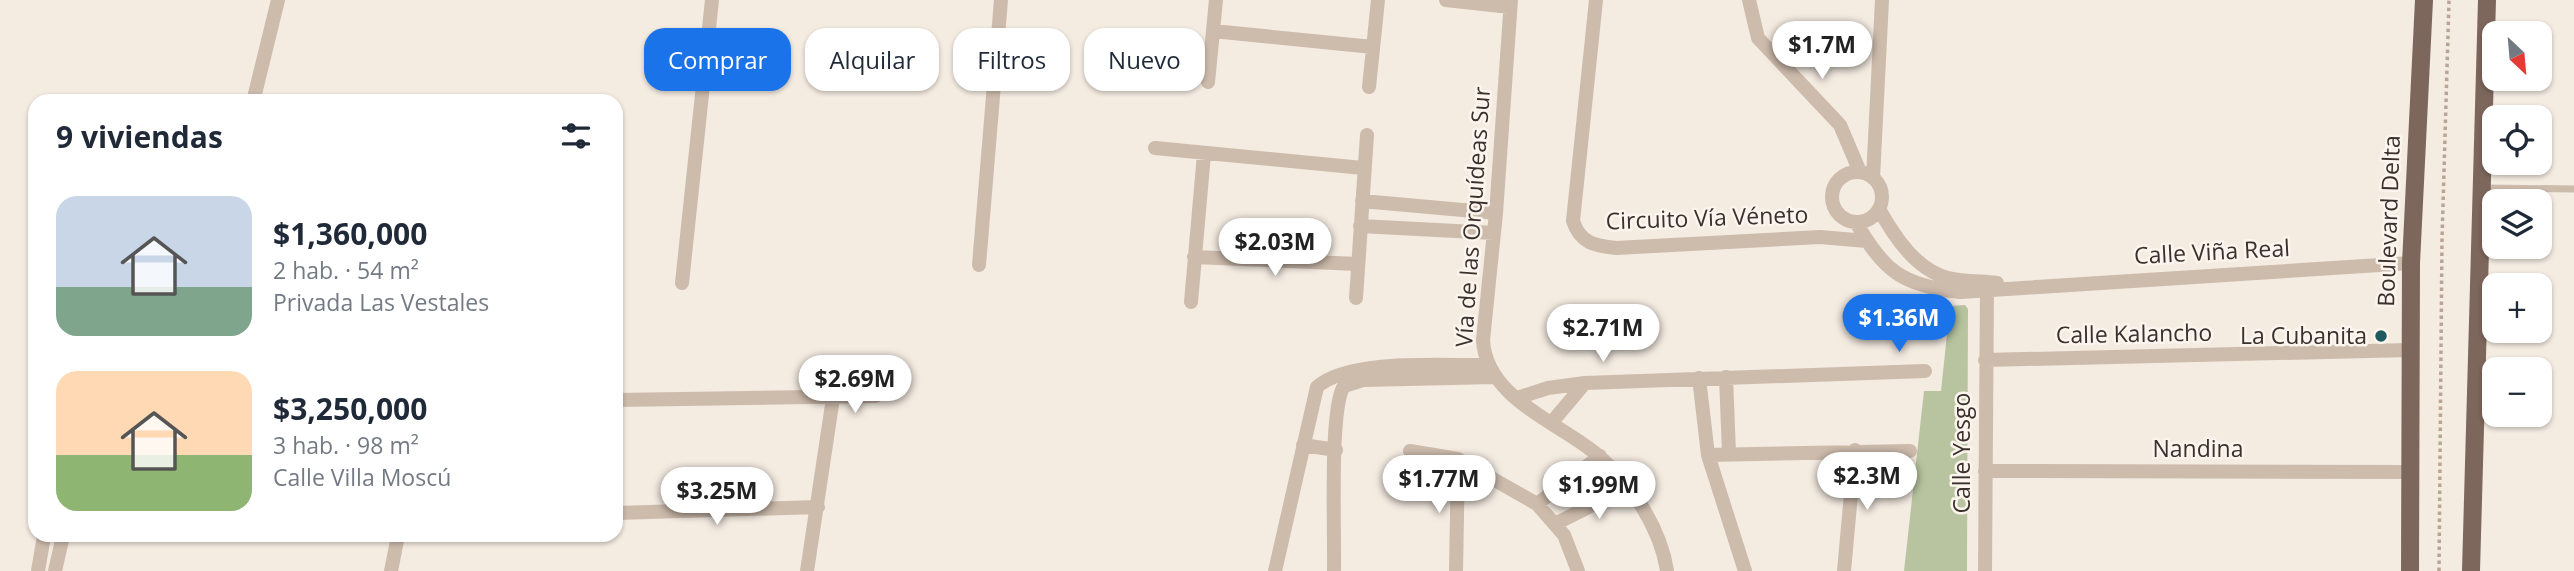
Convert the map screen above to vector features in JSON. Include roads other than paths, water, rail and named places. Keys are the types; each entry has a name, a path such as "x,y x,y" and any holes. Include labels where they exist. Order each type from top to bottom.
{"main road":[{"name":"Boulevard Delta","path":"2410,571 2411,263 2424,0"},
{"path":"2471,571 2487,0"}],"street":[{"path":"255,94 278,0"},
{"path":"682,283 712,0"},
{"path":"979,265 1001,0"},
{"path":"1208,82 1216,0"},
{"path":"1370,87 1378,0"},
{"path":"1446,0 1510,3"},
{"name":"Circuito Vía Véneto","path":"1596,0 1573,221 1579,235 1596,246 1616,248 1820,237 1867,241"},
{"path":"1749,0 1758,38 1840,125 1866,175 1882,192 1879,209 1869,219 1856,222"},
{"path":"1866,175 1882,0"},
{"name":"Vía de las Orquídeas Sur","path":"1510,3 1496,213 1482,340 1491,371 1517,398 1600,456 1628,487 1655,532 1667,571"},
{"path":"1213,31 1373,47"},
{"path":"1356,298 1367,135"},
{"path":"1155,148 1363,168"},
{"path":"1191,302 1204,154"},
{"path":"1866,175 1843,177 1833,192 1836,211 1856,222 1886,267 1911,284 1940,290 1987,287"},
{"path":"1362,201 1496,213"},
{"path":"1879,209 1893,234 1928,268 1949,279 1987,287"},
{"path":"1360,226 1494,233"},
{"path":"1194,257 1358,264"},
{"name":"Calle Viña Real","path":"1987,287 2411,263"},
{"name":"Calle Yesgo","path":"1985,571 1987,287"},
{"name":"Calle Kalancho","path":"1985,360 2410,350"},
{"path":"1275,571 1317,387 1339,372 1362,374 1491,371"},
{"path":"1517,398 1548,388 1584,383 1925,371"},
{"path":"1334,571 1339,395 1349,382 1362,374"},
{"path":"1726,377 1730,453"},
{"path":"1699,378 1708,455 1745,571"},
{"path":"1552,422 1584,383"},
{"path":"623,400 876,396"},
{"path":"807,571 833,398"},
{"path":"1303,445 1336,450"},
{"path":"1843,571 1855,450"},
{"path":"1410,451 1458,459 1537,504 1555,524 1578,571"},
{"path":"1708,455 1910,451"},
{"path":"1537,504 1600,456"},
{"path":"1456,571 1458,459"},
{"name":"Nandina","path":"1985,471 2410,472"},
{"path":"1555,524 1628,487"},
{"path":"623,513 818,507"},
{"path":"37,571 43,542"},
{"path":"55,571 62,542"},
{"path":"391,571 397,542"}],"lane":[{"path":"2480,188 2574,189"}],"place":[{"name":"La Cubanita","path":"2381,336"}]}
